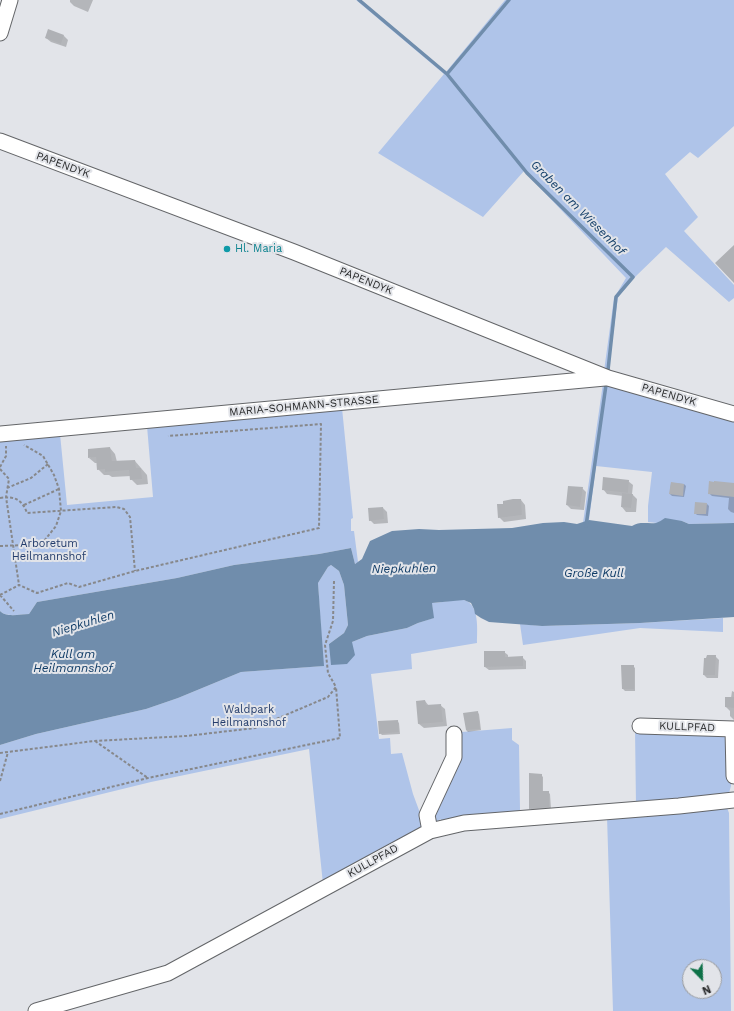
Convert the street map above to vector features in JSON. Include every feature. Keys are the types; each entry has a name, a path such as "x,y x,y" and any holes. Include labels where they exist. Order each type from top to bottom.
{"street":[{"path":"0,33 10,0"},
{"name":"PAPENDYK","path":"0,141 294,252 608,378 734,414"},
{"name":"MARIA-SOHMANN-STRASSE","path":"0,434 608,378"},
{"name":"KULLPFAD","path":"640,726 734,729 734,776"},
{"path":"430,831 427,815 454,757 454,734"},
{"name":"KULLPFAD","path":"36,1011 168,973 430,831 464,823 678,806 734,800"}],"path":[{"path":"19,585 38,593 68,583 79,587 135,571 319,528 321,424 168,436"},
{"path":"12,445 6,446 6,456 0,468 9,479 6,497 19,585"},
{"path":"0,546 26,545 44,541 56,526 61,512 59,489 48,464 43,456 23,445"},
{"path":"7,488 31,478 48,464"},
{"path":"24,505 59,489"},
{"path":"0,498 6,497 17,499 24,505 27,513 61,512 116,507 124,510 130,518 135,571"},
{"path":"0,814 148,778 340,738 336,687 328,673 325,644 333,622 334,581"},
{"path":"14,611 0,595 19,585"},
{"path":"0,753 94,741 186,736 255,728 328,697 336,687"},
{"path":"94,741 148,778"},
{"path":"0,780 8,752"}],"green space":[{"path":"356,0 361,0 446,72 505,0 734,0 734,126 698,158 690,152 665,174 698,217 684,231 734,285 734,298 729,302 666,247 636,276 618,297 608,373 604,371 614,298 626,278 524,171 483,217 378,153 444,74"},
{"path":"603,383 734,419 734,523 689,524 682,521 657,523 648,522 648,506 652,472 596,466 589,520 583,523"},
{"name":"Arboretum Heilmannshof","path":"342,408 353,518 351,519 351,531 354,531 358,562 355,564 351,548 319,554 234,565 177,578 37,602 29,614 10,615 0,611 0,440 60,434 67,505 153,497 147,426"},
{"name":"Waldpark Heilmannshof","path":"331,565 339,571 344,585 348,625 344,633 329,644 352,642 367,636 407,628 433,618 432,603 464,600 473,607 475,612 477,643 411,654 412,669 371,674 379,739 390,738 391,754 402,753 424,828 323,884 309,749 151,782 0,819 0,745 36,734 146,709 178,698 241,672 323,666 318,583 328,567"},
{"path":"723,618 723,632 640,628 523,645 520,624 542,626 640,623"},
{"path":"512,728 512,740 519,745 520,810 516,815 441,824 441,819 432,824 431,816 461,751 462,732"},
{"path":"635,729 730,732 731,786 729,793 724,796 636,805"},
{"path":"726,805 729,813 731,1011 613,1011 607,816"}],"water":[{"path":"665,518 682,521 689,524 734,523 734,617 640,623 542,626 489,622 475,614 471,603 464,600 432,603 434,618 407,628 367,636 352,642 355,655 347,664 331,665 329,644 344,633 348,625 344,585 339,571 331,565 328,567 318,583 324,666 241,672 178,698 146,709 36,734 0,745 0,611 10,615 29,614 37,602 177,578 234,565 319,554 351,548 355,564 362,559 370,541 392,531 419,529 439,530 512,528 543,523 564,522 577,524 589,520 632,526 641,523 656,523"}],"building":[{"path":"48,29 64,35 61,44 45,38"},
{"path":"734,245 734,283 715,263"},
{"path":"110,447 112,461 135,460 136,468 141,468 142,479 130,480 129,470 105,472 105,469 97,470 96,457 88,458 88,449"},
{"path":"603,477 629,480 628,493 602,490"},
{"path":"709,481 734,483 734,497 708,494"},
{"path":"671,482 684,484 683,496 669,494"},
{"path":"568,486 583,487 580,507 566,505"},
{"path":"622,493 633,494 631,508 621,507"},
{"path":"521,499 522,515 498,518 497,504 503,504 503,501"},
{"path":"695,502 707,503 706,514 694,514"},
{"path":"383,507 384,519 369,521 368,508"},
{"path":"484,651 505,651 505,657 523,656 523,666 484,667"},
{"path":"707,655 716,655 715,675 703,675 704,658 706,658"},
{"path":"621,665 634,665 634,689 622,689"},
{"path":"725,697 734,697 734,708 725,707"},
{"path":"425,700 426,705 441,704 443,722 418,724 416,701"},
{"path":"478,711 480,729 466,730 463,713"},
{"path":"398,720 399,732 379,734 378,721"},
{"path":"529,773 542,774 542,791 549,791 549,807 529,809"}],"waterway":[{"name":"Graben am Wiesenhof","path":"359,0 447,74 527,173 633,277 616,297 608,370"},
{"path":"447,74 509,0"},
{"name":"Graben am Wiesenhof","path":"586,526 606,385"}],"place":[{"name":"Hl. Maria","path":"227,249"}],"water label":[{"name":"Niepkuhlen","path":"404,569"},
{"name":"Große Kull","path":"594,573"},
{"name":"Niepkuhlen","path":"83,624"},
{"name":"Kull am Heilmannshof","path":"73,661"}]}
